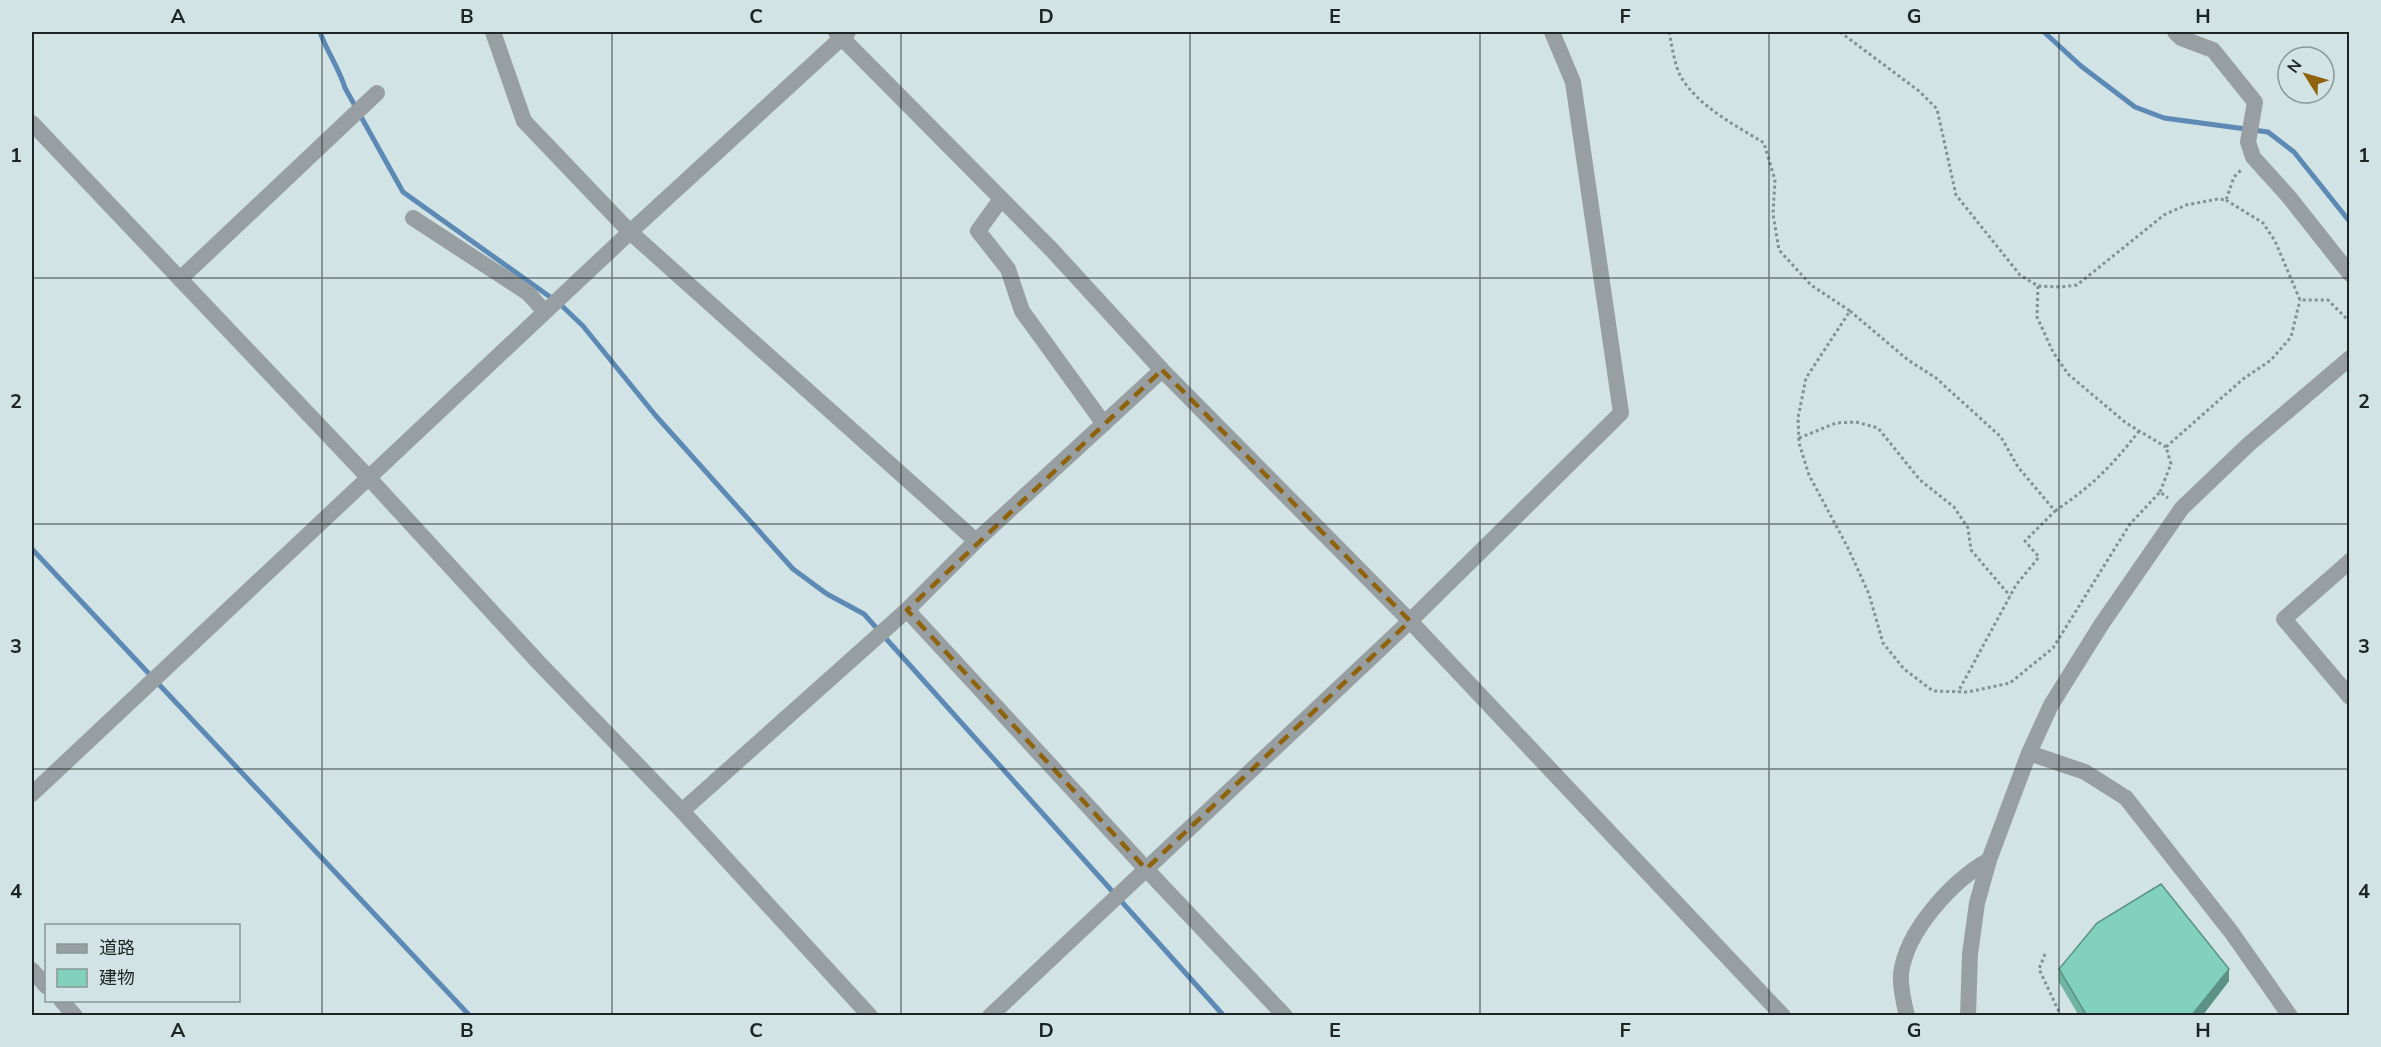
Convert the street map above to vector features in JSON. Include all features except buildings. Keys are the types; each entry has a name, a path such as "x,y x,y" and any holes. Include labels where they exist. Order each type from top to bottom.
{"street":[{"path":"493,32 524,121 630,232 976,541"},
{"path":"990,1016 1410,621 1621,413 1573,82 1552,32"},
{"path":"2175,32 2181,38 2213,50 2255,102 2248,142 2253,157 2289,196 2349,274"},
{"path":"32,794 842,34 1052,250 1162,370 1410,621 1783,1016"},
{"path":"180,279 377,93"},
{"path":"32,123 368,477 539,663 682,811 870,1016"},
{"path":"1001,199 978,231 1008,269 1022,311 1104,424"},
{"path":"414,218 528,293 545,312"},
{"path":"1968,1016 1971,944 1977,903 1989,860 2029,753 2051,705 2120,597 2182,508 2249,444 2349,358"},
{"path":"682,811 907,610 976,541 1162,370"},
{"path":"2349,561 2284,619 2349,697"},
{"path":"907,610 1285,1016"},
{"path":"2029,753 2085,772 2126,798 2232,933 2290,1016"},
{"path":"1907,1016 1901,976 1909,944 1928,914 1972,869 1989,860"},
{"path":"32,970 45,985"},
{"path":"63,1002 75,1016"}],"path":[{"path":"1669,32 1680,76 1704,103 1764,143 1774,180 1773,214 1779,250 1811,285 1850,311 1908,360 1936,378 2001,437 2018,467 2055,511"},
{"path":"1840,32 1919,91 1936,109 1956,195 2020,275 2038,286 2077,285 2164,215 2187,205 2226,200 2263,223 2276,241 2300,300 2291,337 2271,360 2243,379 2166,447"},
{"path":"2226,200 2234,177 2253,157"},
{"path":"1850,311 1806,378 1798,418 1799,438 1809,475 1848,548 1869,594 1883,643 1904,669 1934,691 1968,692 2010,683 2053,648 2130,524 2160,492 2171,464 2166,447 2126,423 2068,374 2053,352 2037,317 2038,286"},
{"path":"2300,300 2328,300 2349,322"},
{"path":"1799,438 1836,423 1856,422 1878,428 1920,480 1953,507 1968,528 1971,550 2010,596"},
{"path":"1959,692 2016,585 2039,557 2025,541 2055,511 2091,486 2114,463 2139,431"},
{"path":"2160,492 2182,508"},
{"path":"2045,954 2039,969 2061,1016"}],"highlighted area":[{"path":"1162,370 1410,621 1146,869 907,610"}],"waterway":[{"path":"320,32 345,88 403,192 560,304 583,326 656,416 793,569 827,594 864,614 1224,1016"},
{"path":"2044,32 2081,66 2135,107 2164,118 2268,132 2294,152 2350,222"},
{"path":"32,549 470,1016"}]}
